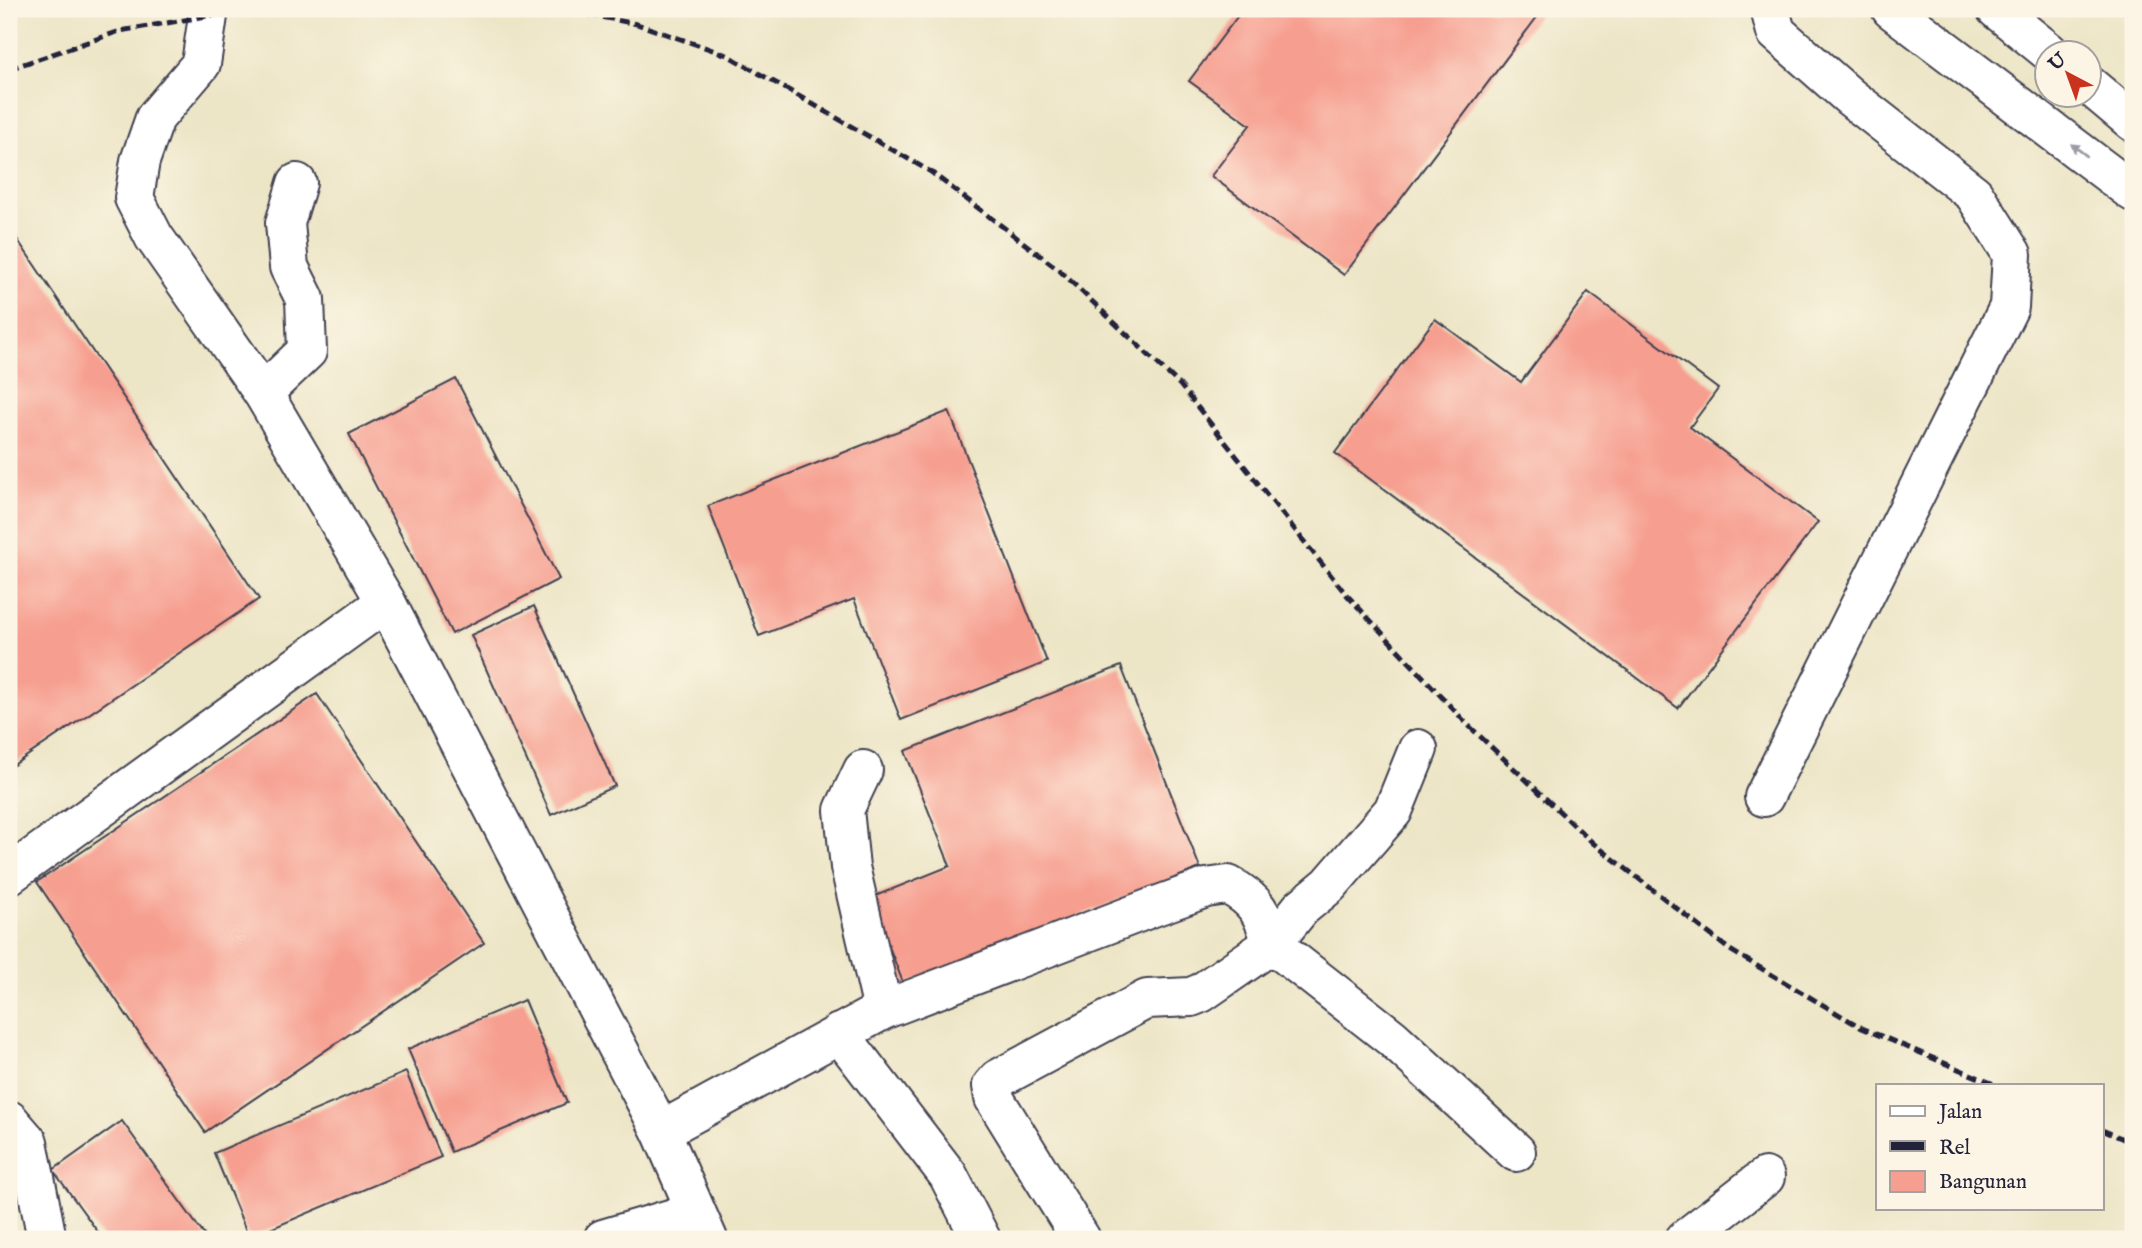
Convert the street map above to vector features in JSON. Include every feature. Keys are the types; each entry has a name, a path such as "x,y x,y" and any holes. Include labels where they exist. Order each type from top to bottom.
{"main road":[{"path":"209,9 201,64 155,118 140,161 134,198 154,237 263,393 386,602 661,1131 701,1225 603,1239"},
{"path":"1764,797 2008,307 2012,254 1974,194 1850,97 1776,32 1770,9"},
{"path":"1996,9 2034,40"},
{"path":"1895,10 2128,178"},
{"path":"2104,98 2133,122"},
{"path":"263,393 307,351 305,299 289,267 285,223 297,183"},
{"path":"9,875 386,602"},
{"path":"1081,1239 994,1098 992,1086 998,1079 1147,999 1191,997 1202,993 1272,944 1301,908 1329,885 1394,811 1418,749"},
{"path":"863,770 844,810 850,867 883,1010"},
{"path":"661,1131 883,1010 1206,888 1228,885 1247,896 1268,923 1272,944 1392,1038 1516,1152"},
{"path":"839,1033 948,1175 981,1239"},
{"path":"9,1120 28,1142 47,1239"},
{"path":"1685,1239 1765,1177"}],"building":[{"path":"1243,9 1543,9 1344,275 1211,176 1250,125 1189,81"},
{"path":"9,227 259,599 9,768"},
{"path":"1588,292 1718,389 1690,427 1818,522 1678,708 1335,453 1435,319 1521,382"},
{"path":"456,379 559,579 452,634 349,434"},
{"path":"949,411 1047,662 901,720 854,599 759,636 708,506"},
{"path":"534,606 615,786 551,815 471,635"},
{"path":"1121,666 1200,868 904,985 870,898 950,866 905,751"},
{"path":"317,694 484,943 205,1132 37,882"},
{"path":"524,1000 567,1103 451,1152 408,1049"},
{"path":"406,1072 441,1157 249,1238 214,1153"},
{"path":"122,1121 207,1239 103,1239 53,1170"}],"railway":[{"path":"9,69 120,31 248,9"},
{"path":"559,9 637,24 727,55 931,172 1058,269 1180,385 1345,593 1467,724 1593,843 1730,950 1862,1028 1994,1084"},
{"path":"2104,1131 2133,1143"}]}
